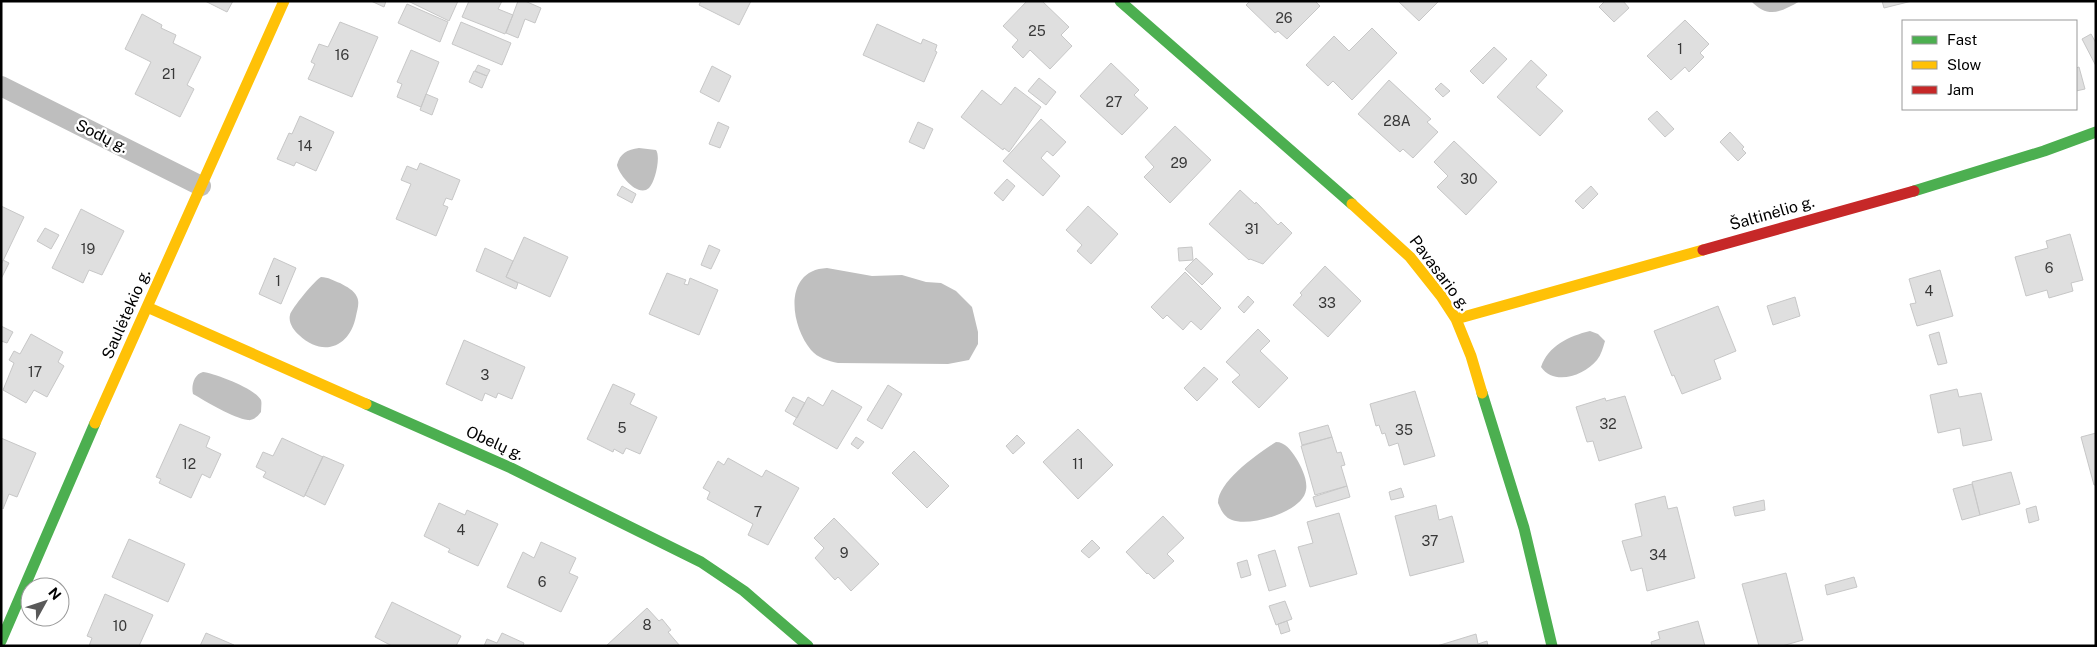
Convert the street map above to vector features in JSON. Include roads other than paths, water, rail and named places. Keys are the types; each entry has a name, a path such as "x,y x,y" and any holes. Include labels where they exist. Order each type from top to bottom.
{"street":[{"name":"Saulėtekio g.","path":"1,641 147,307 284,1"},
{"name":"Pavasario g.","path":"1120,1 1390,236 1410,257 1456,318 1470,356 1524,528 1552,646"},
{"name":"Sodų g.","path":"1,86 201,186"},
{"name":"Šaltinėlio g.","path":"1456,318 1930,186 2044,151 2096,132"},
{"name":"Obelų g.","path":"147,307 511,468 701,562 746,591 808,646"}]}
